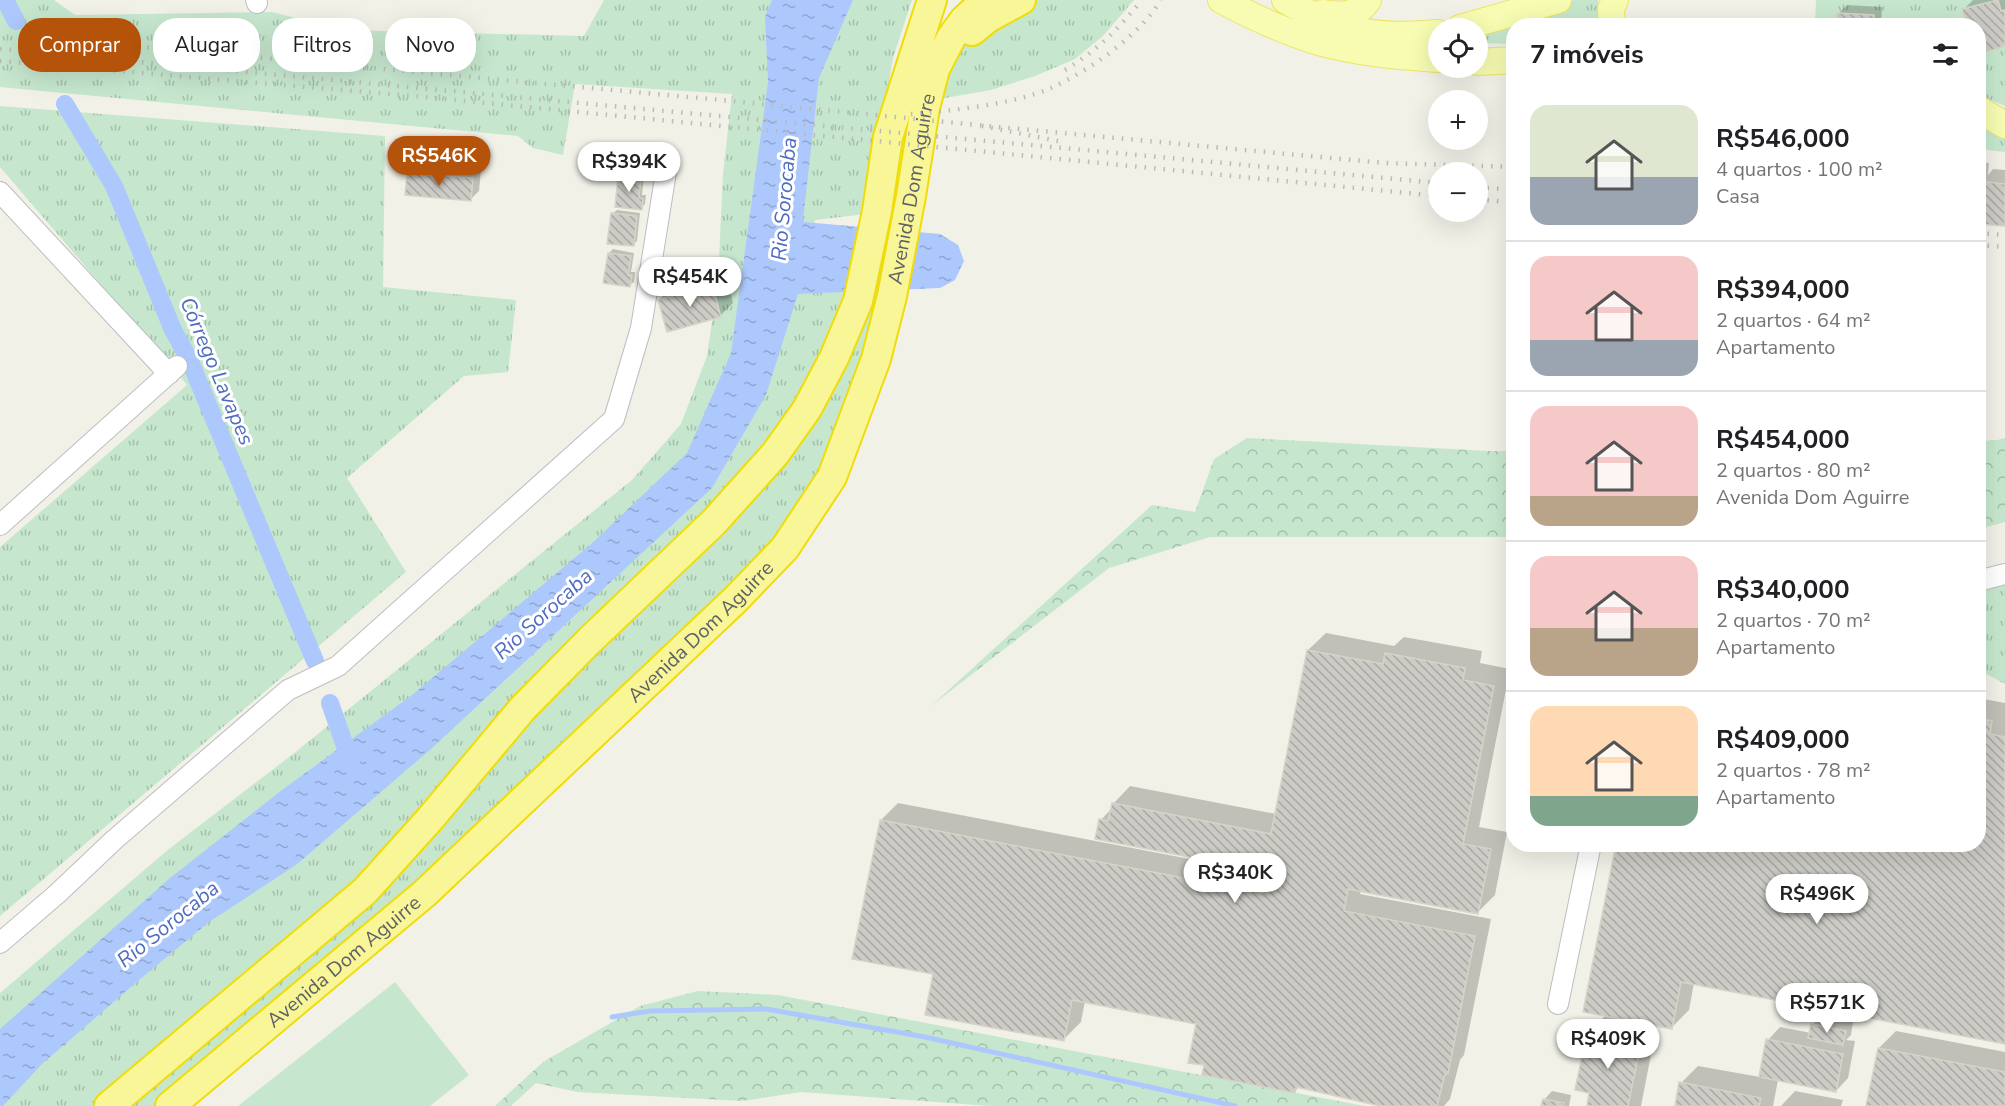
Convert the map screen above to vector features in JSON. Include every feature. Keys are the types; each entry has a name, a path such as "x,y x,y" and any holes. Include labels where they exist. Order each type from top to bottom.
{"highway":[{"path":"888,137 898,62 920,0"},
{"name":"Avenida Dom Aguirre","path":"109,1106 365,891 429,820 523,708 590,640 714,522 775,454 807,409 834,358 858,301 877,211 888,137 932,0"},
{"name":"Avenida Dom Aguirre","path":"174,1104 424,894 735,600 785,548 832,477 876,359 892,296 925,108 935,69 951,38 964,20 986,0"},
{"path":"935,69 958,42 988,18 1021,0"}],"main road":[{"path":"1221,0 1261,21 1319,42 1373,54 1428,58"},
{"path":"1287,1 1335,15 1348,14 1363,8 1368,0"},
{"path":"1488,20 1558,0"},
{"path":"1612,18 1611,9 1615,0"},
{"path":"1287,1 1343,27 1401,35 1428,34"},
{"path":"1488,61 1506,60"},
{"path":"1986,113 2005,122"}],"lane":[{"path":"0,943 57,894 114,840 288,690 338,666 614,418 641,328 666,172"},
{"path":"0,525 173,370 3,201"},
{"path":"1986,579 2005,574"},
{"path":"1558,1004 1589,852"}],"green space":[{"path":"0,0 54,0 75,15 272,12 296,18 272,18 272,72 373,72 373,31 385,31 385,72 476,72 476,33 584,36 604,0 912,0 893,58 866,214 815,220 805,292 851,291 848,304 772,443 343,899 292,938 93,1106 0,1106 0,993 169,849 293,754 632,480 681,424 707,356 718,281 723,174 732,94 575,84 563,155 533,148 518,136 0,87"},
{"path":"1030,0 1134,0 1103,36 1075,59 1035,76 991,90 939,99 950,66 962,46 989,24"},
{"path":"1573,0 1598,0 1599,18 1516,18"},
{"path":"1816,0 2005,0 2005,106 1986,98 1986,18 1815,18"},
{"path":"1506,21 1506,44 1488,43 1488,27"},
{"path":"0,106 385,136 383,287 516,300 508,372 464,376 347,478 406,572 0,916 0,547 187,385 0,167"},
{"path":"1986,130 2005,138 2005,152 1986,150"},
{"path":"869,290 884,290 872,344 824,463 802,502 767,548 722,600 416,886 154,1106 127,1106 727,526"},
{"path":"1247,438 1506,451 1506,537 1210,537 1109,568 931,706 1152,505 1195,512 1214,459"},
{"path":"2005,438 2005,522 1986,527 1986,441"},
{"path":"2005,583 2005,684 1986,674 1986,588"},
{"path":"395,982 469,1075 430,1106 238,1106"},
{"path":"698,991 778,995 1365,1106 989,1106 801,1092 742,1101 577,1092 536,1083 511,1106 495,1106 543,1062 640,1006"}],"water":[{"name":"Rio Sorocaba","path":"772,0 853,0 819,78 804,222 940,234 958,245 964,261 955,280 940,288 798,294 766,395 712,488 431,749 296,865 209,922 42,1064 3,1106 0,1106 0,1029 170,878 282,790 412,695 590,545 687,453 731,353 768,82 765,17"}],"building":[{"path":"1998,0 2001,11 2005,10 2005,46 1986,52 1986,18 1965,18 1962,9"},
{"path":"1837,13 1874,15 1874,18 1837,18"},
{"path":"407,173 473,178 471,201 405,195"},
{"path":"618,176 641,178 639,198 643,199 642,210 615,207"},
{"path":"1986,182 2005,184 2005,226 1986,225"},
{"path":"611,213 637,216 634,246 607,244"},
{"path":"608,253 631,256 628,275 632,275 630,287 603,283"},
{"path":"712,284 721,317 667,332 658,300"},
{"path":"1307,650 1383,664 1385,653 1465,668 1463,680 1494,686 1463,844 1491,849 1478,914 1348,889 1344,911 1475,936 1448,1074 1445,1074 1437,1106 1380,1106 1296,1087 1295,1093 1202,1075 1204,1065 1188,1063 1196,1024 1072,1000 1064,1041 925,1015 933,974 852,959 880,820 1263,893 1267,872 1095,839 1099,819 1108,821 1112,803 1271,834"},
{"path":"1986,720 1992,721 1990,734 2005,737 2005,1044 1681,982 1672,1029 1583,1012 1614,852 1986,852"},
{"path":"1811,1024 1846,1031 1843,1045 1808,1038"},
{"path":"1587,1032 1641,1043 1628,1106 1587,1106 1589,1093 1575,1090"},
{"path":"1766,1039 1843,1054 1836,1092 1759,1077"},
{"path":"1878,1048 2005,1072 2005,1106 1866,1106"},
{"path":"1679,1082 1761,1098 1759,1106 1675,1106"},
{"path":"1543,1099 1564,1103 1563,1106 1541,1106"}],"waterway":[{"path":"5,0 16,21"},
{"name":"Córrego Lavapes","path":"65,104 114,186 315,661"},
{"name":"Córrego Lavapes","path":"330,703 352,766"},
{"path":"612,1017 650,1011 766,1009 925,1037 1235,1106"}],"railway":[{"path":"1065,70 1088,55 1106,39 1142,0"},
{"path":"911,114 963,109 1001,102 1051,88 1081,72 1112,51 1140,27 1161,0"},
{"path":"141,47 977,125"},
{"path":"0,49 1428,182"},
{"path":"0,61 425,97 1428,195"},
{"path":"1058,141 977,125 1384,163 1506,167"},
{"path":"1488,188 1506,189"},
{"path":"1488,200 1506,202"},
{"path":"1986,234 2005,235"},
{"path":"1986,246 2005,247"}]}
